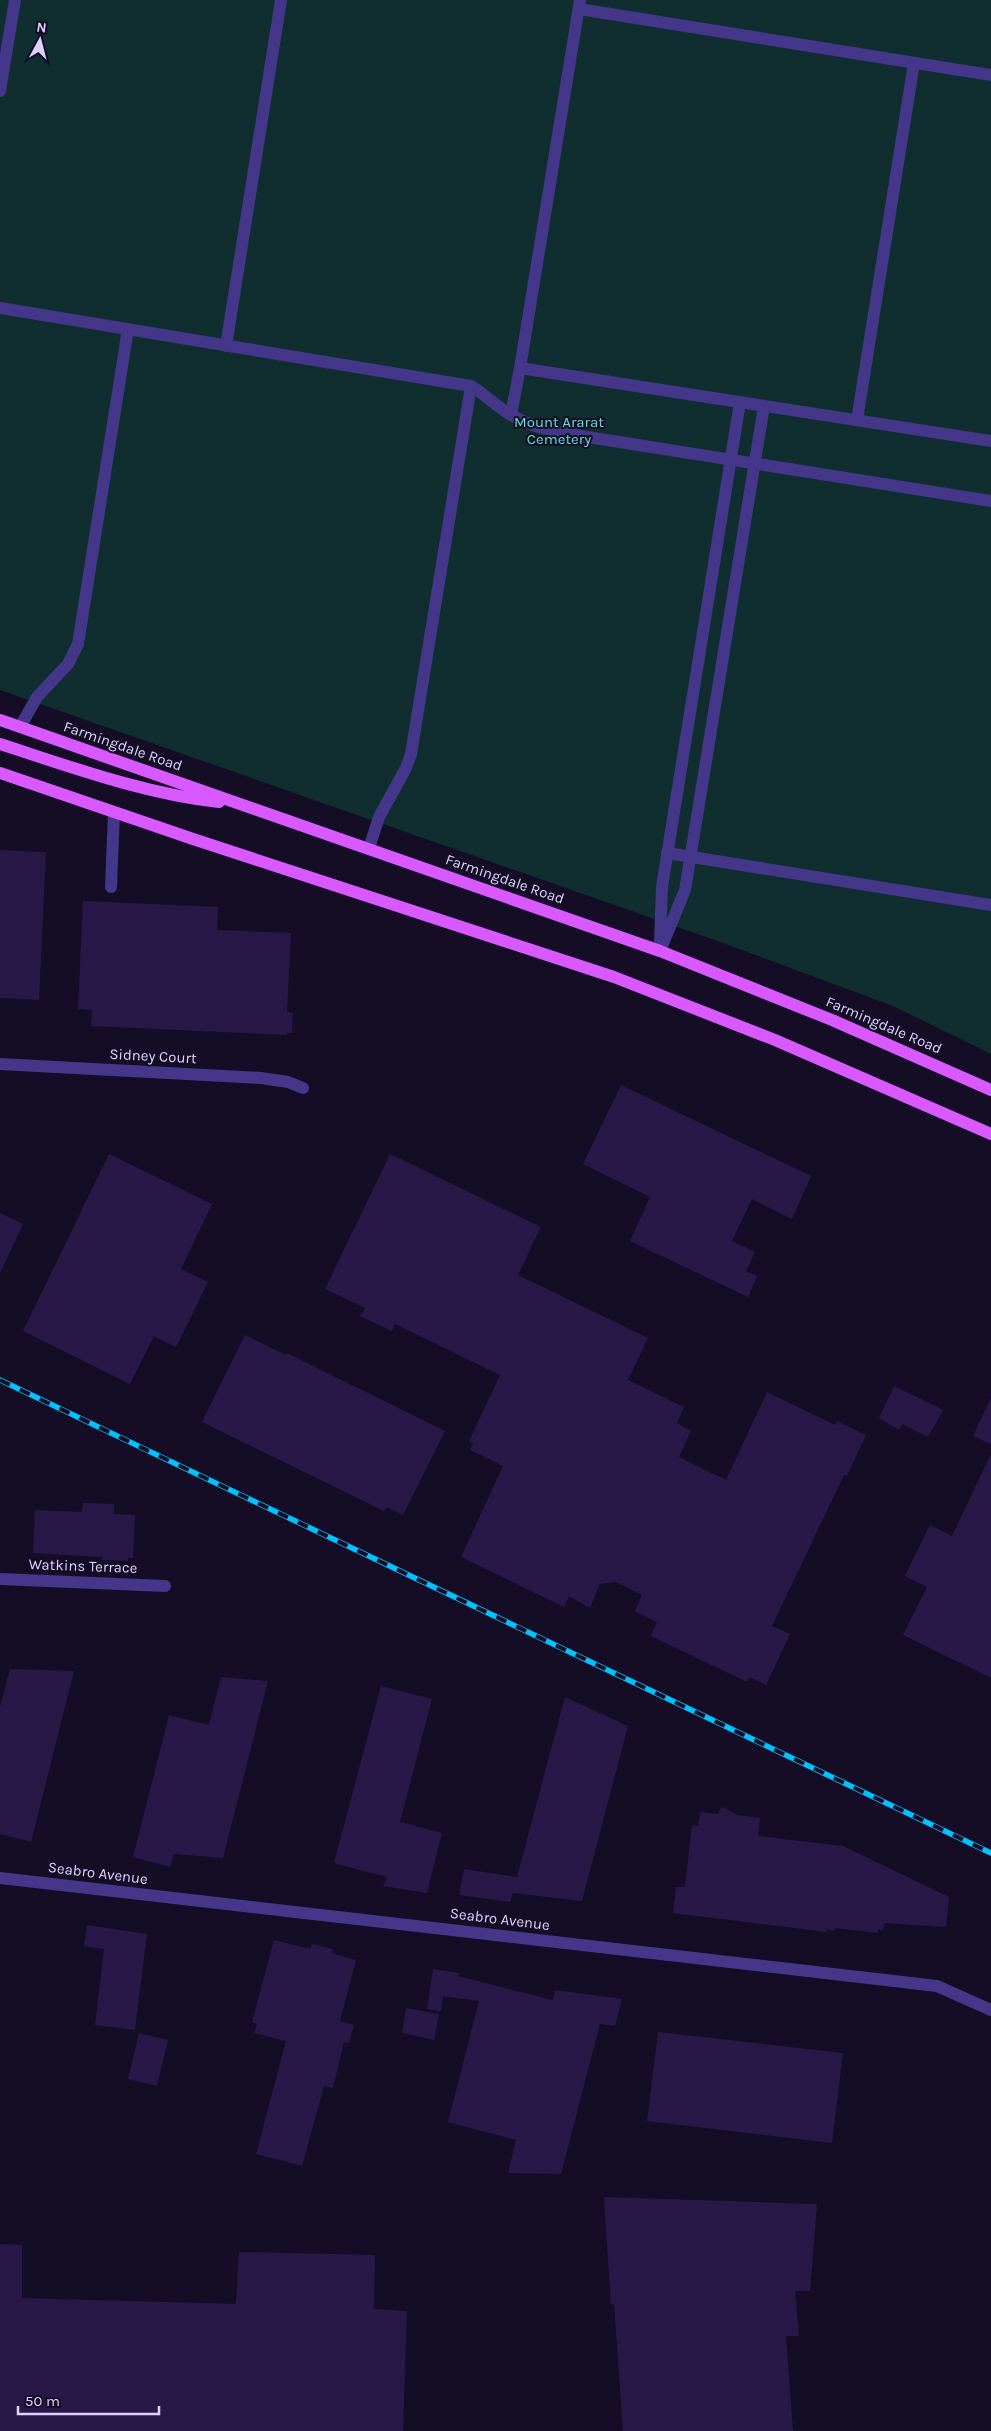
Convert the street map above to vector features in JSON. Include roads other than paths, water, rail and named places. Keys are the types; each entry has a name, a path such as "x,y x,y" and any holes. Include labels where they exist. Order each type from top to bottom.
{"main road":[{"name":"Farmingdale Road","path":"0,720 660,951 832,1020 991,1090"},
{"path":"0,744 77,769 185,799 242,805"},
{"path":"0,773 512,942 650,990 843,1068 991,1134"}],"street":[{"path":"0,91 15,0"},
{"path":"226,346 280,0"},
{"path":"511,415 580,4 991,75"},
{"path":"856,420 914,62"},
{"path":"0,308 471,386 486,395 511,415 527,423 562,433 991,501"},
{"path":"20,727 37,697 68,664 78,644 128,329"},
{"path":"520,368 991,442"},
{"path":"369,848 379,817 406,768 411,754 471,386"},
{"path":"660,951 662,887 740,402"},
{"path":"660,951 685,890 764,406"},
{"path":"111,887 114,812"},
{"path":"667,853 991,905"},
{"name":"Sidney Court","path":"0,1064 261,1078 288,1082 304,1088"},
{"name":"Watkins Terrace","path":"0,1579 165,1586"},
{"name":"Seabro Avenue","path":"0,1878 937,1986 991,2010"}],"railway":[{"path":"0,1380 991,1853"}],"park label":[{"name":"Mount Ararat Cemetery","path":"559,430"}]}
